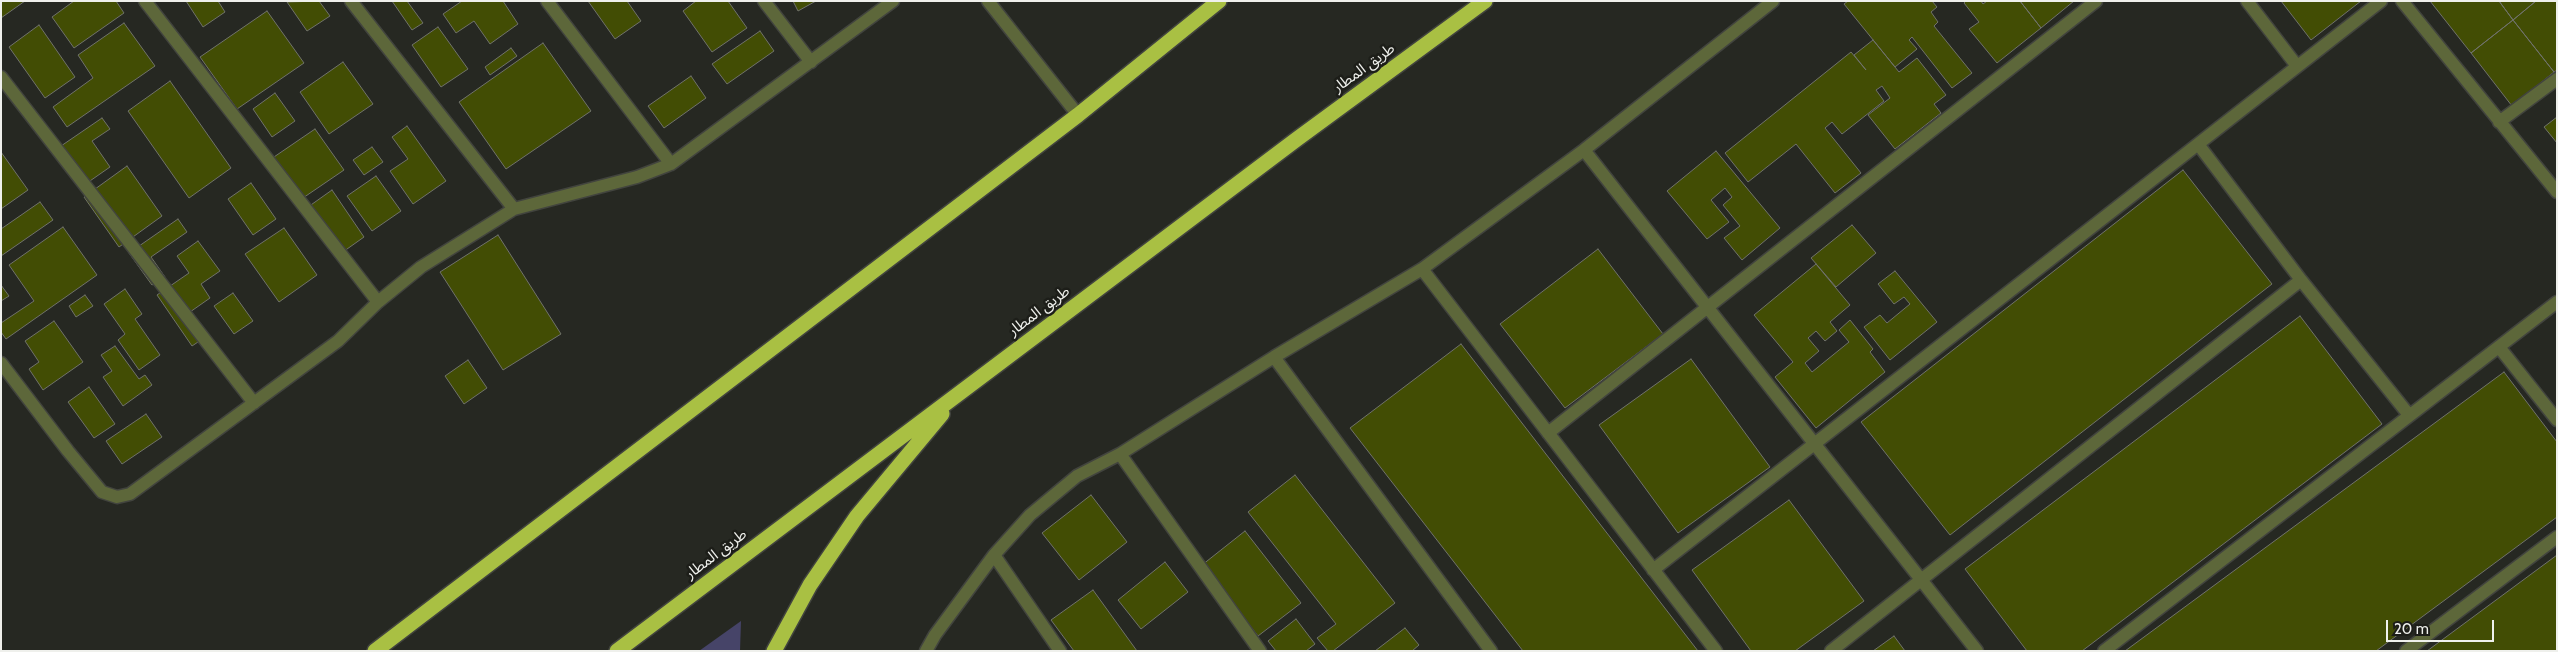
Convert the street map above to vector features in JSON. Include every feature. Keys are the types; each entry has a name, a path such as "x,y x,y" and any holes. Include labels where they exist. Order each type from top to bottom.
{"highway":[{"path":"375,651 1078,115 1219,1"},
{"name":"طريق المطار","path":"617,651 1297,139 1485,1"},
{"path":"774,651 810,585 857,516 958,394"}],"street":[{"path":"145,1 378,302"},
{"path":"351,1 514,209"},
{"path":"547,1 671,164"},
{"path":"764,1 811,62"},
{"path":"3,369 102,492 117,497 130,494 338,341 378,302 421,267 514,209 637,177 671,164 893,1"},
{"path":"988,1 1078,115"},
{"path":"926,651 935,635 994,555 1030,515 1077,476 1120,454 1274,357 1422,269 1584,150 1772,1"},
{"path":"1548,433 2096,1"},
{"path":"2247,1 2297,66"},
{"path":"1653,570 2380,1"},
{"path":"2402,1 2557,192"},
{"path":"1,77 254,403"},
{"path":"2499,122 2557,80"},
{"path":"2198,144 2301,280 2409,415"},
{"path":"1584,150 1977,651"},
{"path":"1422,269 1716,651"},
{"path":"1832,651 2301,280"},
{"path":"2104,651 2557,302"},
{"path":"2499,347 2557,420"},
{"path":"1274,357 1491,651"},
{"path":"1120,454 1260,651"},
{"path":"2406,651 2557,537"},
{"path":"994,555 1060,651"}],"shaded area":[{"path":"741,621 740,651 699,651"}],"building":[{"path":"1,1 25,1 1,18"},
{"path":"74,1 116,1 124,13 74,48 52,17"},
{"path":"186,1 218,1 225,12 203,27"},
{"path":"319,1 330,16 307,31 287,2"},
{"path":"392,1 407,1 423,23 412,30"},
{"path":"462,1 503,1 518,24 490,44 474,21 456,33 443,14"},
{"path":"588,1 627,1 641,21 615,39"},
{"path":"696,1 728,1 747,28 712,52 683,11"},
{"path":"793,1 816,1 798,11"},
{"path":"1848,1 1932,1 1937,7 1931,12 1938,22 1934,26 1972,73 1952,88 1912,37 1909,40 1917,49 1895,67 1844,4"},
{"path":"1966,1 1981,1 1983,4 1987,1 2020,1 2041,28 1997,63 1969,29 1979,22 1964,3"},
{"path":"2020,1 2074,1 2041,28"},
{"path":"2281,1 2361,1 2311,40"},
{"path":"2430,1 2499,1 2513,20 2471,53"},
{"path":"2499,1 2536,1 2513,20"},
{"path":"2536,1 2557,1 2557,70 2554,72 2513,20"},
{"path":"267,11 304,63 237,109 200,57"},
{"path":"2513,20 2554,72 2512,106 2471,53"},
{"path":"124,23 155,66 67,127 53,107 93,78 78,55"},
{"path":"39,25 75,77 45,98 9,47"},
{"path":"438,27 468,69 441,87 412,45"},
{"path":"760,31 774,51 727,84 712,64"},
{"path":"1873,40 1899,72 1917,58 1946,95 1934,104 1941,113 1895,149 1868,115 1890,98 1882,86 1876,90 1884,101 1842,134 1832,122 1825,128 1861,173 1835,193 1796,144 1748,182 1725,153 1851,52 1866,70 1854,55"},
{"path":"543,43 591,111 506,169 459,102"},
{"path":"511,48 517,56 490,75 485,67"},
{"path":"343,62 373,104 329,134 300,92"},
{"path":"691,76 706,98 664,128 648,106"},
{"path":"170,81 231,168 189,198 128,111"},
{"path":"275,93 295,121 272,137 253,109"},
{"path":"2557,117 2557,143 2544,127"},
{"path":"102,118 110,129 92,141 110,167 87,183 61,146"},
{"path":"407,126 446,181 413,204 390,171 408,159 392,137"},
{"path":"315,129 344,170 300,200 271,159"},
{"path":"372,147 383,162 364,175 353,160"},
{"path":"1716,151 1780,228 1742,260 1724,238 1740,226 1723,205 1732,197 1725,188 1711,200 1729,222 1707,239 1667,191"},
{"path":"1,152 28,190 1,209"},
{"path":"127,166 162,216 119,247 84,197"},
{"path":"2183,170 2272,284 1950,535 1861,422"},
{"path":"376,176 401,211 372,231 347,196"},
{"path":"251,183 276,219 253,235 228,199"},
{"path":"332,190 364,237 340,254 308,207"},
{"path":"40,202 53,220 1,256 1,229"},
{"path":"178,219 187,232 151,257 165,277 152,285 129,253"},
{"path":"1852,225 1876,253 1836,287 1811,258"},
{"path":"63,227 97,275 6,339 1,332 1,323 34,301 9,265"},
{"path":"284,228 317,275 279,302 245,254"},
{"path":"498,235 561,334 503,370 440,272"},
{"path":"198,241 220,271 201,284 210,298 190,312 207,336 192,346 157,295 189,273 177,256"},
{"path":"1598,249 1663,334 1565,408 1500,324"},
{"path":"1816,264 1850,305 1830,322 1837,331 1825,341 1816,331 1808,338 1819,351 1805,363 1812,372 1849,342 1839,330 1850,320 1873,349 1870,352 1885,372 1816,428 1775,377 1793,362 1754,315"},
{"path":"1895,271 1937,322 1890,360 1864,327 1880,315 1887,323 1910,304 1904,297 1894,304 1878,284"},
{"path":"1,285 9,296 1,301"},
{"path":"125,289 142,314 135,319 160,355 139,370 118,340 125,334 104,304"},
{"path":"233,293 253,321 234,334 214,306"},
{"path":"85,295 93,306 76,317 69,306"},
{"path":"2300,316 2382,424 2082,651 2027,651 1965,569"},
{"path":"54,321 83,362 43,390 29,369 39,362 25,341"},
{"path":"1461,344 1698,651 1523,651 1350,428"},
{"path":"115,346 139,379 145,375 152,385 123,406 103,377 112,371 101,355"},
{"path":"1691,359 1770,467 1678,533 1599,425"},
{"path":"468,360 487,388 464,404 445,376"},
{"path":"2504,372 2557,442 2557,517 2376,651 2125,651"},
{"path":"89,387 115,424 94,438 68,402"},
{"path":"146,414 162,437 122,464 106,441"},
{"path":"1295,475 1395,603 1333,651 1328,651 1317,638 1336,624 1248,512"},
{"path":"1091,495 1127,542 1079,580 1042,533"},
{"path":"1789,500 1864,601 1795,651 1751,651 1692,570"},
{"path":"1245,531 1301,603 1258,636 1202,565"},
{"path":"2557,555 2557,651 2427,651"},
{"path":"1165,562 1188,592 1141,629 1118,600"},
{"path":"1093,590 1137,651 1074,651 1051,620"},
{"path":"1296,619 1315,644 1306,651 1276,651 1268,641"},
{"path":"1405,628 1419,645 1412,651 1375,651"},
{"path":"1894,636 1905,651 1873,651"}]}
